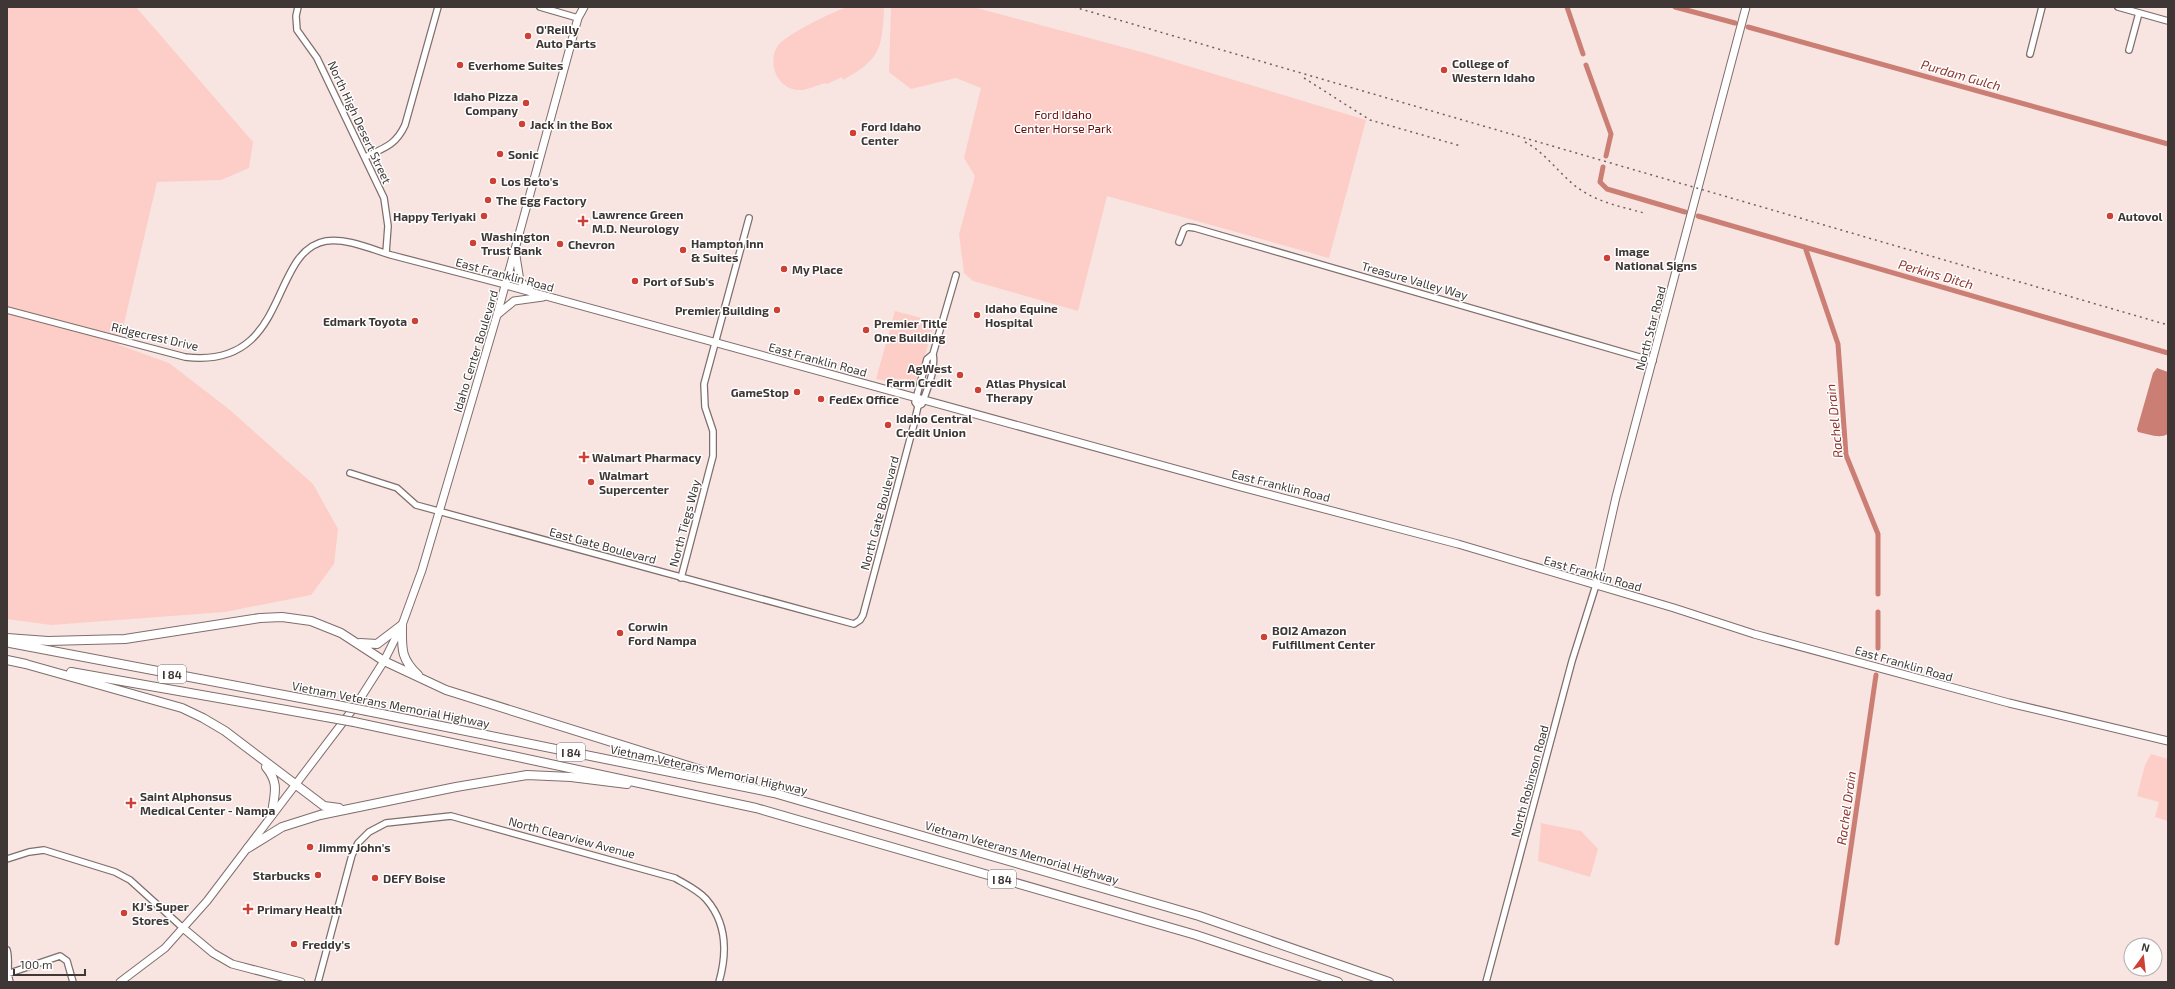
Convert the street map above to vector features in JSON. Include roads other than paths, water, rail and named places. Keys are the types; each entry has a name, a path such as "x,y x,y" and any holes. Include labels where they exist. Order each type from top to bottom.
{"highway":[{"path":"7,638 48,641 124,639 240,621 282,617 310,621 355,641 364,644 377,644 402,625"},
{"path":"402,625 404,657 409,667 425,682"},
{"path":"355,641 384,661 425,682 517,714 774,793"},
{"name":"Vietnam Veterans Memorial Highway","path":"7,642 337,705 774,793 1199,916 1389,982"},
{"name":"Vietnam Veterans Memorial Highway","path":"7,660 354,722 756,808 1189,932 1338,982"},
{"path":"22,663 182,708 226,731 259,759 324,806 344,809"},
{"path":"259,759 273,776 276,785 272,814"},
{"path":"248,848 294,822 344,809 527,775 571,777 662,787"}],"main road":[{"name":"Idaho Center Boulevard","path":"578,7 578,18"},
{"name":"Idaho Center Boulevard","path":"120,982 165,948 207,901 356,705 384,661 402,625 414,595 506,285 578,18 584,7"},
{"name":"North Star Road","path":"1596,586 1616,497 1746,7"},
{"path":"515,250 520,281 533,293"},
{"name":"East Franklin Road","path":"506,285 1458,544 1674,608 1754,634 1945,686 2168,741"},
{"path":"497,315 514,301 545,296"},
{"path":"183,928 213,953 232,964 292,981 301,982"}],"street":[{"name":"North High Desert Street","path":"298,7 296,16 297,30 317,58 384,198 387,211 386,254"},
{"path":"365,157 391,144 400,137 411,108 438,7"},
{"path":"540,7 578,18"},
{"path":"2030,54 2042,7"},
{"path":"2118,7 2168,21"},
{"path":"2129,50 2139,13"},
{"name":"North Tiegs Way","path":"681,578 713,456 713,431 705,407 704,390 715,342 749,218"},
{"name":"Treasure Valley Way","path":"1179,242 1184,229 1188,226 1653,360"},
{"name":"Ridgecrest Drive","path":"7,310 185,357 206,358 220,356 240,348 256,335 298,261 317,244 326,241 343,242 386,254"},
{"name":"East Franklin Road","path":"386,254 506,285"},
{"path":"920,398 927,359 933,354 956,275"},
{"name":"North Gate Boulevard","path":"857,623 862,615 918,406 916,402 920,398"},
{"name":"East Gate Boulevard","path":"350,473 398,488 416,505 439,512 849,624 857,623"},
{"name":"North Robinson Road","path":"1486,982 1572,661 1596,586"},
{"name":"North Clearview Avenue","path":"318,982 352,855 358,843 368,832 386,823 451,816 661,872 675,878 706,899 719,920 724,933 723,968 719,982"},
{"path":"7,859 29,852 44,850 115,872 130,880 183,928"},
{"path":"7,950 9,958 7,962 7,974 10,982"},
{"path":"7,974 60,956 67,961 73,982"}],"waterway":[{"name":"Perkins Ditch","path":"1567,7 1583,54"},
{"name":"Purdam Gulch","path":"1675,7 1735,23"},
{"name":"Purdam Gulch","path":"1748,27 2168,144"},
{"name":"Perkins Ditch","path":"1586,65 1611,134 1606,156"},
{"name":"Perkins Ditch","path":"1603,167 1600,182 1607,189 1685,212"},
{"name":"Perkins Ditch","path":"1698,216 2168,353"},
{"name":"Rachel Drain","path":"1805,247 1838,344 1846,455 1878,534 1878,594"},
{"name":"Rachel Drain","path":"1878,612 1878,648"},
{"name":"Rachel Drain","path":"1837,943 1876,675"}],"railway":[{"path":"1074,7 2168,325"},
{"path":"1304,78 1370,120 1461,146"},
{"path":"1525,142 1539,152 1585,193 1610,204 1644,213"}],"place":[{"name":"O'Reilly Auto Parts","path":"528,36"},
{"name":"Everhome Suites","path":"460,65"},
{"name":"College of Western Idaho","path":"1444,70"},
{"name":"Idaho Pizza Company","path":"526,103"},
{"name":"Jack in the Box","path":"522,124"},
{"name":"Ford Idaho Center","path":"853,133"},
{"name":"Sonic","path":"500,154"},
{"name":"Los Beto's","path":"493,181"},
{"name":"The Egg Factory","path":"488,200"},
{"name":"Happy Teriyaki","path":"484,216"},
{"name":"Autovol","path":"2110,216"},
{"name":"Lawrence Green M.D. Neurology","path":"583,221"},
{"name":"Washington Trust Bank","path":"473,243"},
{"name":"Chevron","path":"560,244"},
{"name":"Hampton Inn & Suites","path":"683,250"},
{"name":"Image National Signs","path":"1607,258"},
{"name":"My Place","path":"784,269"},
{"name":"Port of Sub's","path":"635,281"},
{"name":"Premier Building","path":"777,310"},
{"name":"Idaho Equine Hospital","path":"977,315"},
{"name":"Edmark Toyota","path":"415,321"},
{"name":"Premier Title One Building","path":"866,330"},
{"name":"AgWest Farm Credit","path":"960,375"},
{"name":"Atlas Physical Therapy","path":"978,390"},
{"name":"GameStop","path":"797,392"},
{"name":"FedEx Office","path":"821,399"},
{"name":"Idaho Central Credit Union","path":"888,425"},
{"name":"Walmart Pharmacy","path":"584,457"},
{"name":"Walmart Supercenter","path":"591,482"},
{"name":"Corwin Ford Nampa","path":"620,633"},
{"name":"BOI2 Amazon Fulfillment Center","path":"1264,637"},
{"name":"Saint Alphonsus Medical Center - Nampa","path":"131,803"},
{"name":"Jimmy John's","path":"310,847"},
{"name":"Starbucks","path":"318,875"},
{"name":"DEFY Boise","path":"375,878"},
{"name":"Primary Health","path":"248,909"},
{"name":"KJ's Super Stores","path":"124,913"},
{"name":"Freddy's","path":"294,944"}],"park label":[{"name":"Ford Idaho Center Horse Park","path":"1063,121"}]}
